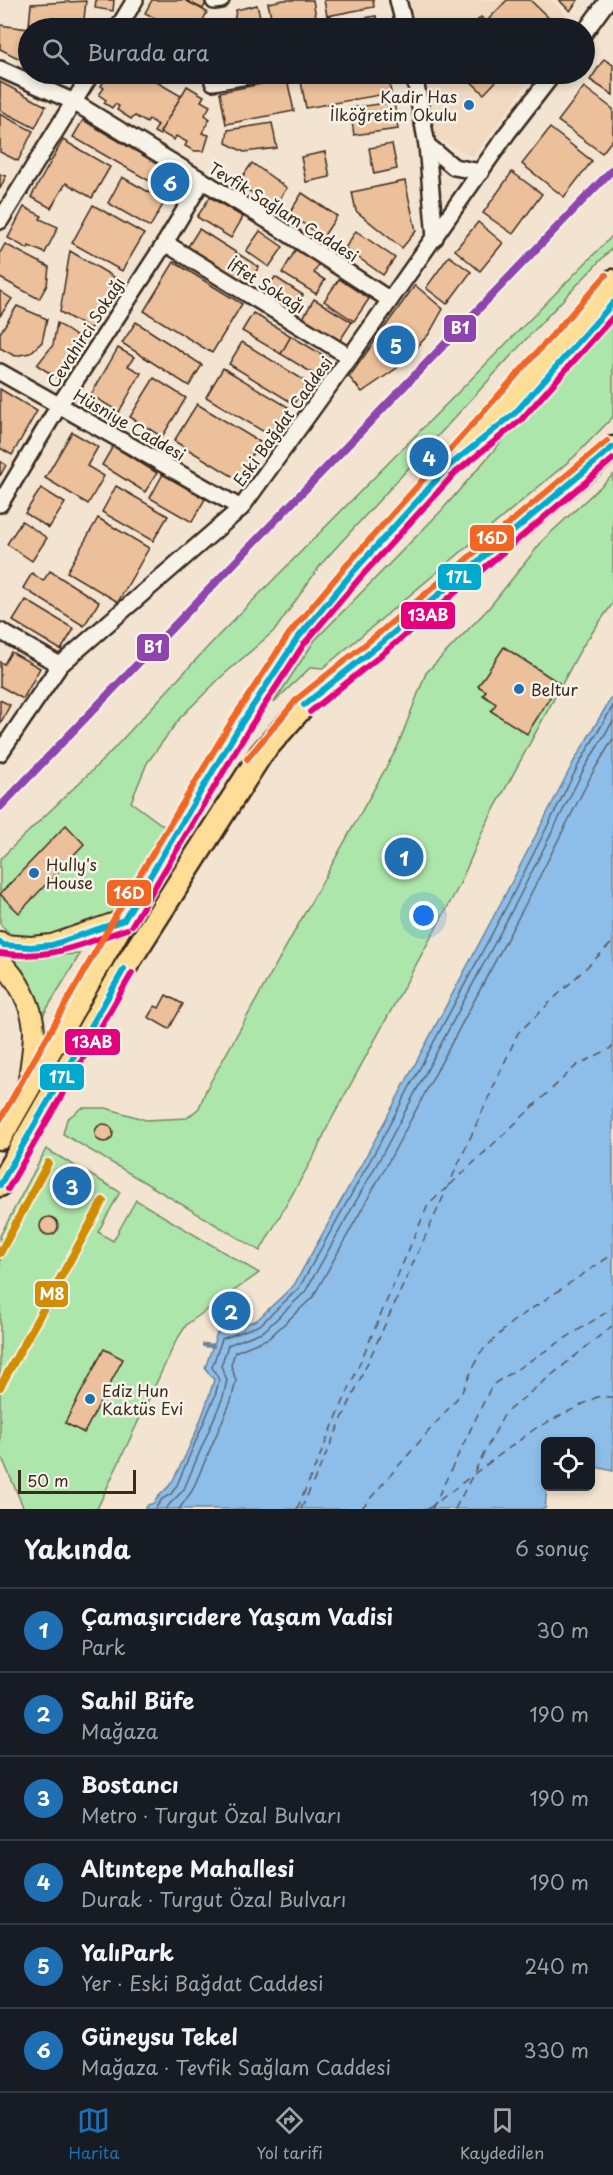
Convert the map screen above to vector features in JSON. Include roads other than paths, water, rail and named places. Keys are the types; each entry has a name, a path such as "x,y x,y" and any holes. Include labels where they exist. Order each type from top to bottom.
{"highway":[{"path":"0,1138 124,920 241,724 297,639 353,572 613,281"},
{"path":"449,466 515,413 613,303"},
{"path":"0,1185 124,969 261,754 304,705 379,645 612,448"}],"main road":[{"path":"0,942 3,945 31,947 52,945 124,920"},
{"path":"0,962 7,968 26,998 34,1029 27,1092"}],"street":[{"path":"124,18 135,0"},
{"path":"398,0 402,18"},
{"path":"595,19 608,0"},
{"name":"Tevfik Sağlam Caddesi","path":"0,69 18,77"},
{"name":"Tevfik Sağlam Caddesi","path":"34,84 72,101 202,180 390,300"},
{"path":"0,220 84,84"},
{"path":"416,84 427,146 435,238"},
{"name":"Eski Bağdat Caddesi","path":"0,753 60,665 241,508 435,238 508,132 545,84"},
{"path":"427,146 454,167 481,172"},
{"name":"Cevahirci Sokağı","path":"0,504 60,404 165,243 202,180"},
{"name":"İffet Sokağı","path":"165,243 350,357"},
{"name":"Hüsniye Caddesi","path":"0,372 241,508"},
{"path":"0,631 60,665"}],"water":[{"path":"613,695 613,1471 595,1467 595,1437 541,1437 541,1491 547,1491 545,1509 145,1509 154,1503 172,1482 196,1432 214,1380 205,1368 217,1333 257,1320 294,1285 371,1147 574,761"}],"waterway":[{"path":"204,1345 213,1346"}],"place":[{"name":"Kadir Has İlköğretim Okulu","path":"469,105"},
{"name":"Güneysu Tekel","path":"170,182"},
{"name":"YalıPark","path":"396,345"},
{"name":"Altıntepe Mahallesi","path":"429,457"},
{"name":"Beltur","path":"519,689"},
{"name":"Çamaşırcıdere Yaşam Vadisi","path":"404,857"},
{"name":"Hully's House","path":"34,873"},
{"name":"Bostancı","path":"72,1186"},
{"name":"Sahil Büfe","path":"231,1311"},
{"name":"Ediz Hun Kaktüs Evi","path":"90,1399"}]}
